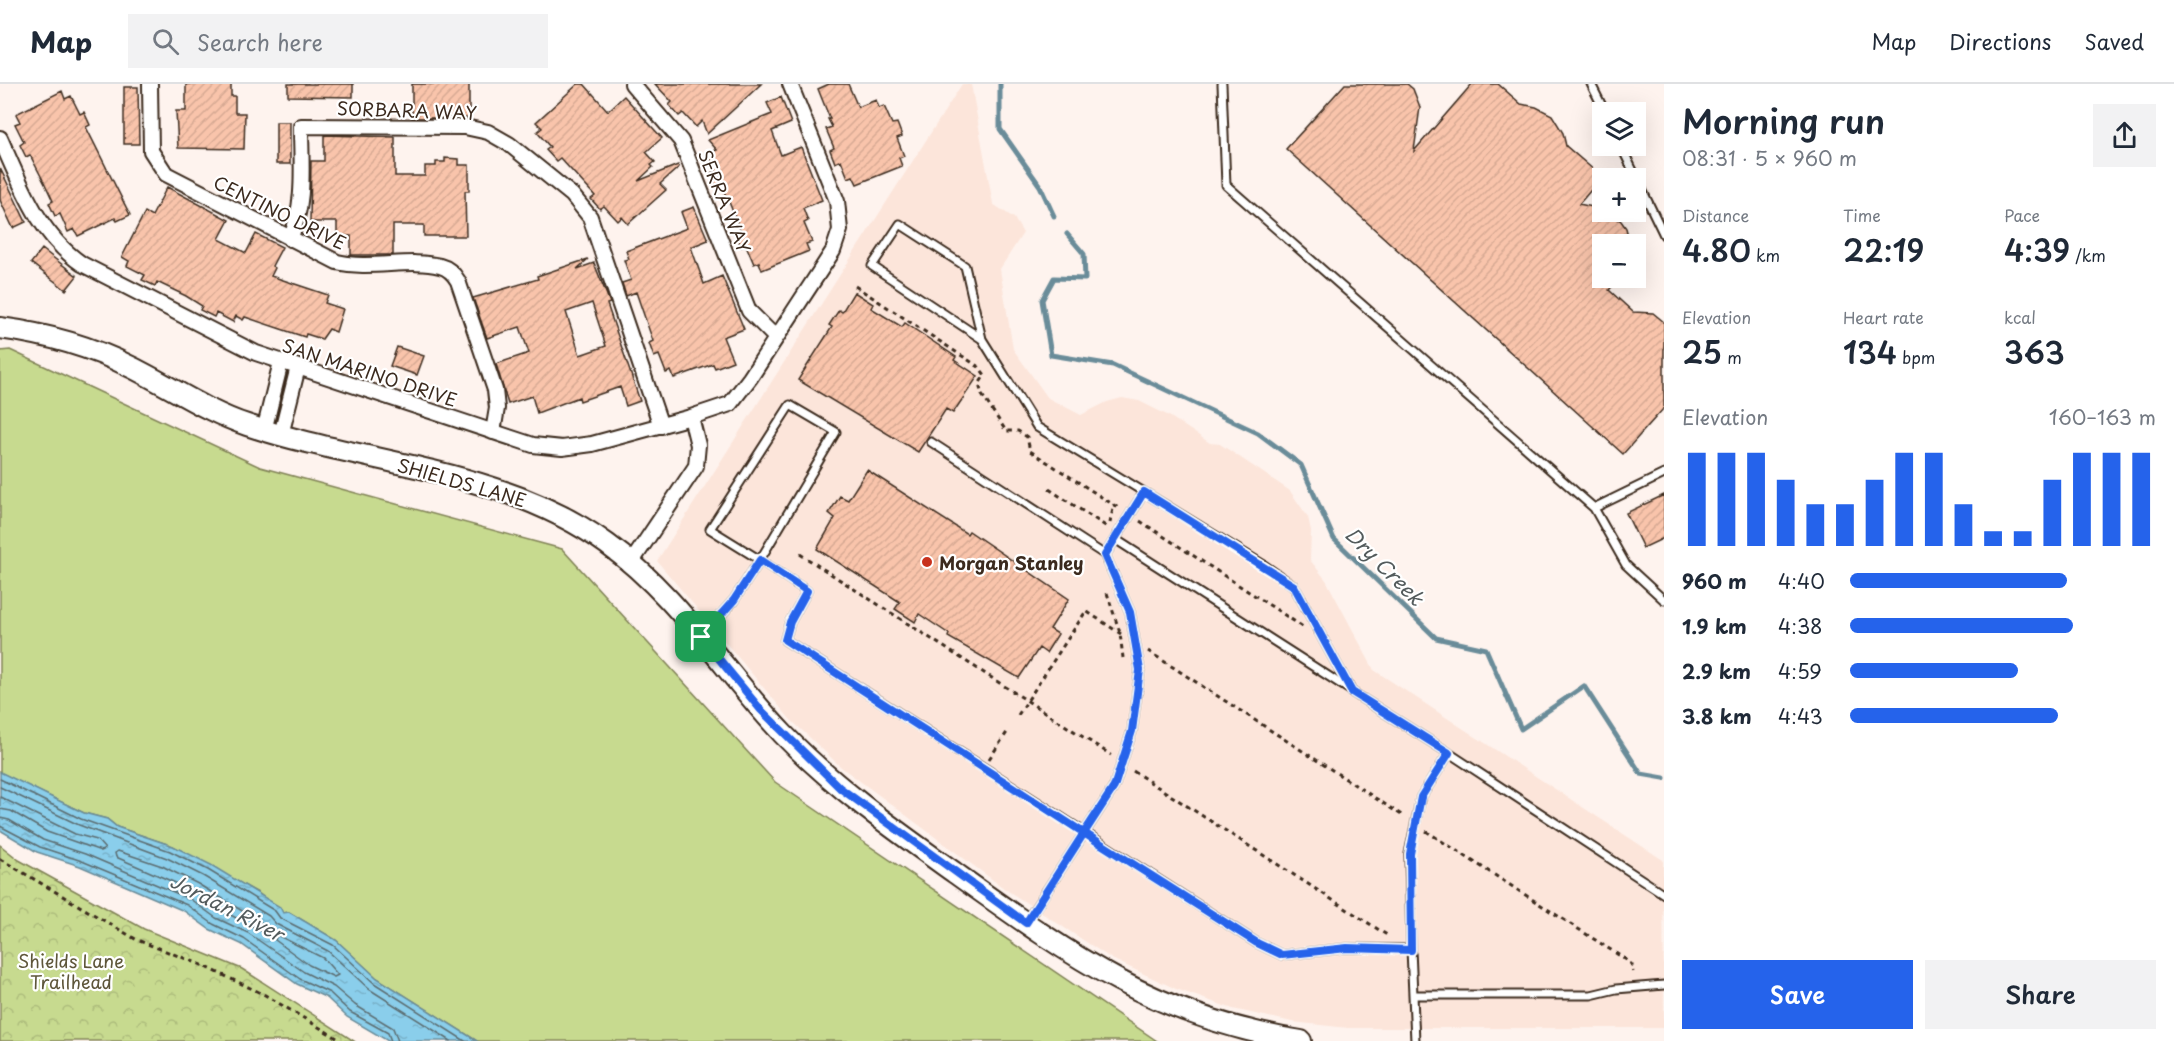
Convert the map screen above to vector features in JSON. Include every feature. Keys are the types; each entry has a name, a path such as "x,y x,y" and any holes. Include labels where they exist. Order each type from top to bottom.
{"main road":[{"name":"SHIELDS LANE","path":"0,328 56,339 114,358 211,411 273,433 513,495 585,529 631,562 701,637 761,710 840,788 1026,923 1099,971 1153,999 1238,1029 1301,1041"}],"street":[{"name":"CENTINO DRIVE","path":"150,84 150,142 159,168 166,174 329,259 345,264 435,265 451,272 458,281 493,381 497,408 493,432"},
{"name":"SERRA WAY","path":"632,84 681,141 749,311 775,337"},
{"name":"SAN MARINO DRIVE","path":"0,138 45,229 68,254 243,348 533,445 562,448 592,444 725,407 734,400 833,251 840,230 837,201 791,84"},
{"name":"SORBARA WAY","path":"290,239 298,222 301,206 301,126 465,127 499,137 572,195 590,217 661,426"},
{"path":"273,433 281,362"},
{"path":"273,433 298,367"},
{"path":"631,562 696,466 698,445 691,417"}],"lane":[{"path":"1222,84 1226,185 1594,508 1626,565 1664,600"},
{"path":"1591,84 1600,102"},
{"path":"1626,156 1664,235"},
{"path":"982,339 872,266 900,224 965,266 982,339 1037,427 1294,586 1352,692"},
{"path":"701,637 734,600 760,560 836,432 790,405 710,529 760,560 807,591 790,622 785,640 1257,943 1282,955 1347,948 1411,950"},
{"path":"931,442 1105,555 1130,612 1140,670 1132,731 1114,787 1026,923"},
{"path":"1594,508 1664,474"},
{"path":"1105,555 1144,492"},
{"path":"1115,539 1664,894"},
{"path":"1415,1041 1410,854 1421,797 1449,753"},
{"path":"1413,995 1591,995 1616,989 1664,985"}],"path":[{"path":"855,286 979,367 985,375 979,384 982,395 1006,431 1018,431 1027,437 1030,451 1120,509"},
{"path":"1049,489 1107,527"},
{"path":"1103,533 1111,521 1114,504"},
{"path":"1139,520 1308,628"},
{"path":"800,554 1115,758"},
{"path":"1105,587 1120,633 1123,658"},
{"path":"1018,715 1086,611 1120,633"},
{"path":"1144,649 1403,816"},
{"path":"988,760 1008,731"},
{"path":"1133,771 1393,940"},
{"path":"1423,829 1631,963 1633,972"},
{"path":"0,859 137,940 202,965 265,994 342,1041"}],"shaded area":[{"path":"962,84 971,84 993,204 1014,218 1023,233 1000,269 1013,349 1048,398 1081,415 1107,402 1122,398 1139,401 1169,416 1210,443 1220,444 1290,491 1308,517 1311,531 1310,560 1326,580 1374,670 1663,860 1664,1028 1348,1028 1292,1022 1233,1009 1176,989 1112,959 1005,889 841,767 790,719 657,561"}],"green space":[{"path":"10,350 260,467 562,549 775,782 1157,1041 477,1041 377,978 336,940 289,912 283,913 258,893 173,846 117,827 107,819 84,813 3,774 0,772 0,351"},
{"name":"Shields Lane Trailhead","path":"0,845 19,860 144,929 242,969 354,1041 0,1041"}],"water":[{"name":"Jordan River","path":"0,772 84,813 107,819 117,827 173,846 211,865 280,907 283,913 289,912 336,940 377,978 477,1041 388,1041 347,1017 327,998 297,984 241,944 209,929 184,911 80,866 37,852 0,830"}],"building":[{"path":"186,84 231,84 231,96 235,96 235,113 245,113 244,149 178,148 176,111 186,111"},
{"path":"288,84 353,84 353,97 288,96"},
{"path":"412,84 469,84 469,118 412,118"},
{"path":"578,84 584,84 608,111 624,96 662,138 646,152 655,162 651,165 653,167 638,181 678,165 679,167 660,184 666,190 628,224 622,217 618,221 604,206 600,209 591,199 595,196 560,158 556,161 546,150 550,147 537,132 542,128 536,122"},
{"path":"655,84 761,84 707,134 702,121 696,127 683,113 679,116 669,105 672,102"},
{"path":"829,84 848,84 858,107 876,100 879,108 884,106 892,124 897,123 902,136 897,138 904,156 899,158 902,166 857,184 853,176 848,178 841,160 835,163 830,150 834,148 826,129 832,127 818,89"},
{"path":"1345,84 1407,84 1413,89 1420,107 1414,151 1472,84 1498,84 1521,104 1536,107 1552,115 1563,133 1566,146 1592,168 1592,189 1579,204 1592,207 1592,222 1622,222 1628,234 1592,234 1592,288 1611,288 1609,290 1633,312 1653,313 1664,322 1664,408 1623,454 1286,149"},
{"path":"124,87 138,87 139,144 124,144"},
{"path":"62,91 65,99 71,96 80,114 84,112 90,125 86,127 130,215 117,221 115,218 78,236 74,229 68,232 60,214 55,216 49,203 53,201 30,155 26,157 20,145 24,142 15,124 20,122 16,114"},
{"path":"781,97 791,123 772,131 781,155 801,147 822,200 803,208 808,221 804,223 812,242 806,244 809,251 762,270 759,262 754,264 746,245 741,247 736,234 741,232 729,202 721,185 716,187 711,173 716,171 708,153 717,150 708,140 772,114 767,103"},
{"path":"276,122 290,122 290,164 276,164"},
{"path":"324,135 395,137 395,176 425,176 425,166 436,166 436,162 445,162 445,158 459,159 459,165 469,165 469,191 465,191 466,236 424,236 424,225 393,225 393,255 351,255 351,236 337,236 337,222 310,222 311,161 324,161"},
{"path":"0,168 26,222 13,228 0,200"},
{"path":"167,187 229,220 219,239 246,253 256,234 282,247 272,266 275,268 271,276 328,295 325,303 343,309 336,332 329,329 322,339 306,334 305,337 245,317 243,320 236,316 233,322 216,313 214,317 200,310 202,306 186,296 157,282 155,286 142,280 145,275 127,266 129,261 122,257 145,212 152,216"},
{"path":"694,207 708,240 691,247 704,284 722,276 744,329 723,337 733,361 715,368 713,364 674,378 671,371 666,373 659,355 654,357 649,343 653,341 636,292 626,296 622,283 631,280 624,260 629,259 626,251 687,228 681,212"},
{"path":"42,249 77,276 66,290 31,263"},
{"path":"588,259 577,269 594,263 610,303 607,304 640,401 626,406 620,387 580,401 579,397 537,413 532,396 508,404 496,364 529,353 520,327 487,338 473,298 538,279 537,276","holes":["592,303 606,346 580,355 566,312"]},
{"path":"854,292 873,304 871,308 902,327 905,323 956,357 954,360 978,376 953,413 946,409 918,452 798,380 832,327 829,325 839,310 842,312"},
{"path":"397,347 424,356 417,375 390,366"},
{"name":"Morgan Stanley","path":"867,470 967,534 969,531 1069,599 1050,629 1058,634 1046,653 1039,648 1019,678 948,637 949,634 919,614 915,622 895,609 900,602 817,549 835,518 829,513 840,496 848,500"},
{"path":"1664,495 1664,538 1643,548 1626,513"}],"waterway":[{"name":"Dry Creek","path":"1000,84 1000,129 1040,186 1054,216"},
{"name":"Dry Creek","path":"1067,234 1084,254 1085,279 1054,278 1042,300 1051,355 1113,365 1258,433 1301,465 1334,539 1436,638 1486,649 1521,729 1584,686 1641,774 1664,778"}],"place":[{"name":"Morgan Stanley","path":"927,562"}],"route":[{"path":"701,637 734,600 760,560 807,591 790,622 785,640 1084,833 1114,787 1132,731 1140,670 1130,612 1105,555 1144,492 1264,565 1294,586 1352,692 1449,753 1421,797 1410,854 1411,950 1347,948 1282,955 1257,943 1084,833 1026,923 871,813 840,788 784,735 701,637"}]}
